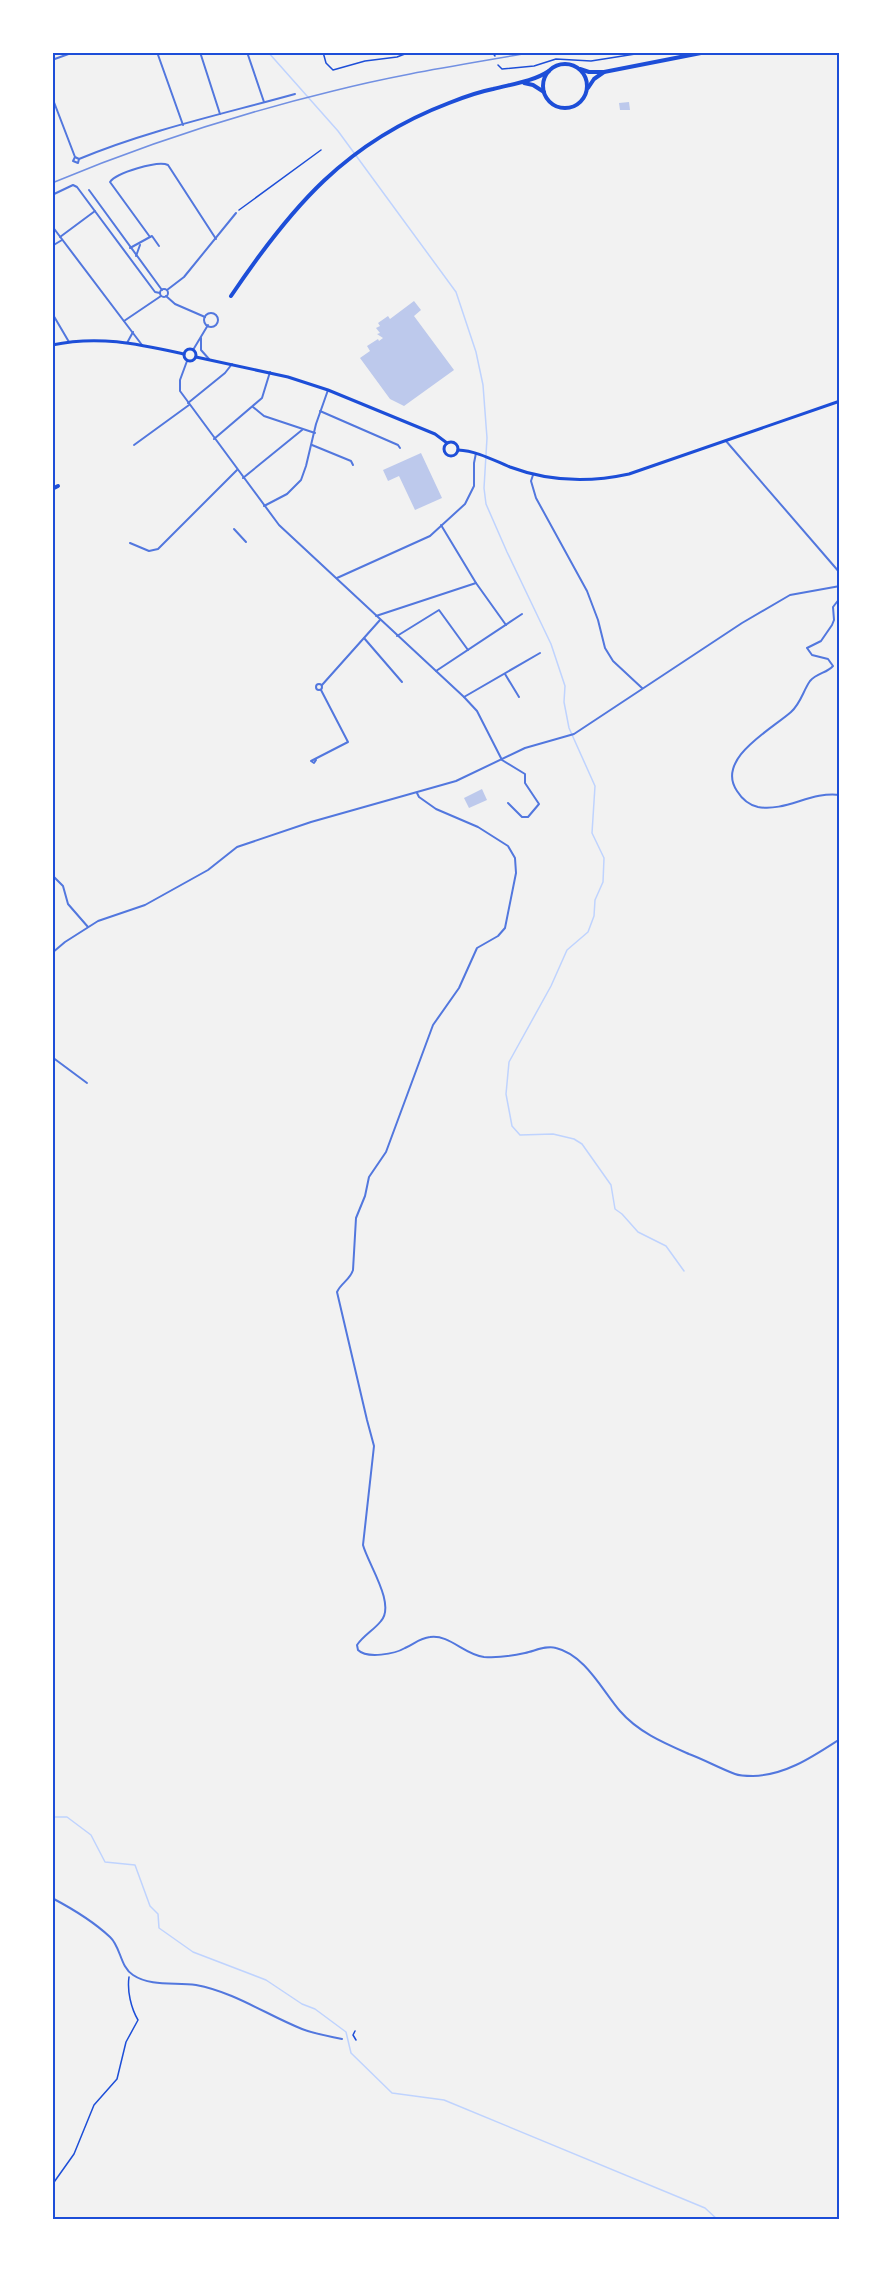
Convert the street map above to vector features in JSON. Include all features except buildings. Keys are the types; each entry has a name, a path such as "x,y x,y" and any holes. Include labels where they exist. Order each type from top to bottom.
{"main road":[{"path":"231,296 286,219 321,183 359,151 405,123 474,94 521,83 557,66 566,64 589,72 604,72 706,52"},
{"path":"579,69 587,81 587,91"},
{"path":"544,92 544,81 549,71"},
{"path":"521,83 533,85 544,92 552,103 564,108 577,105 594,79 604,72"},
{"path":"52,345 98,339 184,354"},
{"path":"184,354 188,349 193,350 196,357"},
{"path":"184,354 187,361 193,361 196,357"},
{"path":"196,357 270,372 328,390 435,434 447,443 455,443 458,450"},
{"path":"458,450 476,453 532,475 567,480 613,478 840,401"},
{"path":"447,443 445,448 448,454 454,455 458,450"},
{"path":"52,489 58,486"}],"street":[{"path":"52,60 74,52"},
{"path":"157,52 183,125"},
{"path":"200,52 220,114"},
{"path":"247,52 264,102"},
{"path":"52,97 75,157 73,160 79,163 80,159 105,149 295,94"},
{"path":"75,157 80,159"},
{"path":"159,246 110,182 113,178 134,170 163,162 168,165 216,238"},
{"path":"52,195 76,186 154,292 161,293 175,304 205,317 208,326"},
{"path":"89,190 161,293"},
{"path":"52,246 95,211"},
{"path":"124,321 184,277 236,213"},
{"path":"52,226 142,345"},
{"path":"130,248 150,237"},
{"path":"136,256 141,244"},
{"path":"166,296 167,290"},
{"path":"52,313 69,342"},
{"path":"205,317 212,313 218,318 214,326 208,326"},
{"path":"193,350 208,326"},
{"path":"127,343 133,332"},
{"path":"201,337 201,350 209,359"},
{"path":"187,361 179,388 264,506 290,536 477,711 502,760 525,774 525,783 539,804 528,817 522,817 508,803"},
{"path":"134,445 189,404 225,373 232,364"},
{"path":"214,439 264,396 270,372"},
{"path":"264,506 287,494 298,484 305,471 320,411 328,390"},
{"path":"253,407 264,416 315,433"},
{"path":"320,411 398,445 400,448"},
{"path":"243,478 302,430"},
{"path":"726,441 840,573"},
{"path":"312,445 351,461 353,465"},
{"path":"335,579 428,537 470,498 475,481 476,453"},
{"path":"130,543 148,551 158,549 237,470"},
{"path":"532,475 531,481 536,498 587,591 605,648 613,661 642,688"},
{"path":"441,525 506,625"},
{"path":"234,529 246,542"},
{"path":"376,616 477,583"},
{"path":"52,953 88,927 145,905 208,870 237,847 312,822 458,781 525,748 574,734 742,622 790,595 840,585"},
{"path":"840,598 833,606 832,625 820,641 807,648 812,655 825,657 831,661 832,669 819,673 811,679 794,710 755,738 734,766 732,781 743,800 761,807 781,806 826,793 840,795"},
{"path":"397,636 439,610 468,650"},
{"path":"436,671 522,614"},
{"path":"316,760 348,742 321,690 322,685 380,621"},
{"path":"364,638 402,682"},
{"path":"464,697 540,653"},
{"path":"505,674 519,697"},
{"path":"417,793 436,809 478,827 508,846 514,855 516,871 505,928 498,936 477,948 459,988 433,1025 386,1152 369,1177 356,1218 353,1270 351,1277 339,1288 338,1292 367,1420 374,1439 363,1545 367,1559 381,1586 386,1605 382,1621 360,1640 357,1645 358,1650 364,1654 393,1652 419,1640 436,1636 468,1653 486,1657 552,1647 560,1648 573,1656 620,1711 644,1732 736,1775 761,1776 781,1772 804,1762 840,1739"},
{"path":"52,875 63,886 68,904 88,927"},
{"path":"52,1057 87,1083"},
{"path":"52,1898 111,1937 120,1952 124,1965 131,1974 146,1981 196,1985 220,1992 300,2029 342,2039"}],"path":[{"path":"323,52 326,63 333,70 365,61 398,57 410,52"},
{"path":"492,52 495,56"},
{"path":"498,65 502,69 512,69 534,66 556,59 591,61 648,52"},
{"path":"236,213 249,201 321,150"},
{"path":"52,2185 74,2154 94,2105 117,2079 121,2069 126,2042 138,2020 128,1985 131,1974"},
{"path":"355,2031 353,2035 356,2040"}],"waterway":[{"path":"268,52 338,131 456,292 476,352 483,385 487,438 484,488 486,504 551,644 565,686 564,702 569,728 595,786 592,833 604,858 603,882 595,900 594,916 588,932 567,950 551,986 509,1062 506,1094 512,1126 520,1135 553,1134 574,1139 582,1144 611,1185 615,1209 638,1232 666,1246 684,1271"},
{"path":"52,1817 67,1817 91,1835 105,1862 135,1865 150,1906 158,1914 159,1928 193,1952 266,1980 302,2004 315,2009 346,2032 351,2053 392,2093 444,2100 705,2208 718,2220"}],"railway":[{"path":"52,183 156,143 297,100 383,79 534,52"}]}
